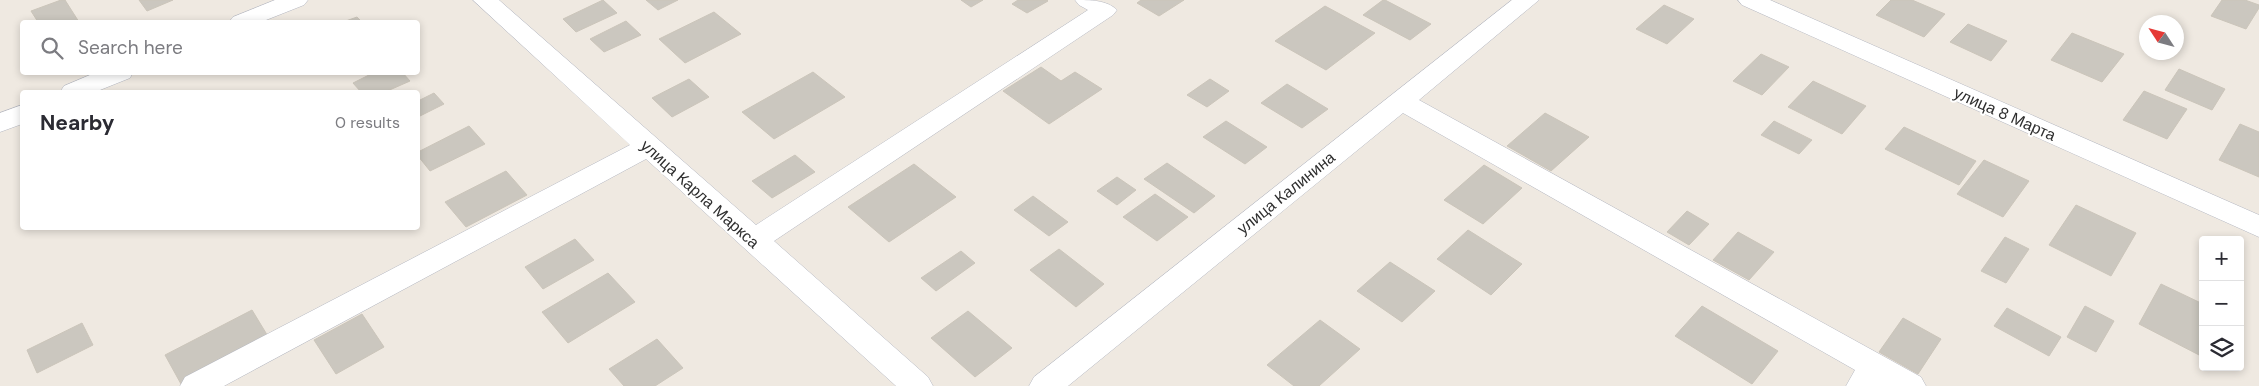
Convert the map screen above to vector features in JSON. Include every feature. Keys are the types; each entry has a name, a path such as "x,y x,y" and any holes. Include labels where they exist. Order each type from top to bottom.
{"street":[{"path":"247,20 296,0"},
{"name":"улица Карла Маркса","path":"485,0 917,386"},
{"path":"753,241 1104,10 1087,0"},
{"name":"улица Калинина","path":"1045,386 1527,0"},
{"name":"улица 8 Марта","path":"1750,0 2259,227"},
{"path":"78,90 114,75"},
{"path":"1401,101 1869,376 1910,386"},
{"path":"0,123 20,115"},
{"path":"196,386 648,147"}],"building":[{"path":"65,0 78,20 37,20 31,11"},
{"path":"139,0 173,0 147,11"},
{"path":"603,0 617,13 576,32 563,19"},
{"path":"646,0 678,0 658,10"},
{"path":"961,0 983,0 971,7"},
{"path":"1018,0 1048,1 1027,13 1012,4"},
{"path":"1141,0 1184,0 1159,16 1137,3"},
{"path":"1383,0 1431,24 1410,40 1363,15"},
{"path":"1891,0 1912,0 1945,14 1924,37 1876,15"},
{"path":"2222,0 2245,0 2259,5 2259,8 2246,29 2211,16"},
{"path":"1664,5 1694,19 1667,44 1636,29"},
{"path":"1325,6 1375,33 1326,70 1275,41"},
{"path":"714,12 741,34 685,63 659,39"},
{"path":"357,17 360,20 349,20"},
{"path":"626,21 641,35 604,52 590,39"},
{"path":"1968,24 2007,41 1991,61 1950,42"},
{"path":"2072,33 2124,54 2102,82 2051,60"},
{"path":"1761,54 1789,67 1762,95 1733,81"},
{"path":"1041,67 1061,81 1075,72 1102,89 1049,124 1003,91"},
{"path":"2179,69 2225,89 2212,110 2165,90"},
{"path":"813,72 845,97 774,139 742,112"},
{"path":"369,75 405,75 410,81 390,90 359,90 353,83"},
{"path":"689,79 709,97 672,117 652,98"},
{"path":"1210,79 1229,91 1207,107 1187,95"},
{"path":"1813,81 1866,106 1842,134 1788,107"},
{"path":"1287,84 1328,109 1302,128 1261,103"},
{"path":"2144,91 2187,109 2167,139 2123,120"},
{"path":"434,93 444,104 420,116 420,100"},
{"path":"1545,113 1589,137 1551,171 1507,146"},
{"path":"1226,121 1267,147 1245,164 1203,137"},
{"path":"1774,121 1812,140 1799,154 1761,135"},
{"path":"2240,124 2259,132 2259,177 2219,160"},
{"path":"469,126 485,144 430,171 420,158 420,151"},
{"path":"1904,127 1976,161 1959,185 1885,149"},
{"path":"795,155 815,172 772,198 752,181"},
{"path":"1984,160 2029,181 2003,217 1957,194"},
{"path":"1167,163 1215,196 1194,213 1144,179"},
{"path":"914,164 956,197 889,242 848,207"},
{"path":"1484,165 1522,188 1483,224 1444,200"},
{"path":"506,171 527,195 466,227 445,202"},
{"path":"1117,177 1136,190 1117,205 1097,191"},
{"path":"1155,194 1188,217 1157,241 1123,217"},
{"path":"1033,196 1068,222 1049,236 1014,210"},
{"path":"2076,205 2136,233 2111,276 2049,245"},
{"path":"1687,211 1709,224 1689,245 1667,232"},
{"path":"1468,230 1522,264 1491,295 1437,259"},
{"path":"1738,232 1774,252 1749,280 1713,260"},
{"path":"2005,237 2029,249 2006,283 1981,271"},
{"path":"575,239 594,260 543,289 525,267"},
{"path":"1059,249 1104,284 1076,307 1030,270"},
{"path":"961,251 975,263 936,291 921,278"},
{"path":"1390,262 1435,291 1402,322 1357,291"},
{"path":"608,273 635,302 568,343 542,312"},
{"path":"2161,284 2199,302 2199,355 2139,324"},
{"path":"1702,306 1778,351 1752,384 1675,336"},
{"path":"2085,306 2114,321 2096,352 2067,337"},
{"path":"2007,308 2061,337 2049,356 1994,326"},
{"path":"252,310 269,338 181,384 165,355"},
{"path":"968,311 1012,348 975,377 931,338"},
{"path":"362,314 384,347 336,374 314,340"},
{"path":"1903,318 1941,339 1918,374 1879,352"},
{"path":"1320,320 1360,349 1319,386 1294,386 1267,365"},
{"path":"82,323 93,345 37,373 27,350"},
{"path":"657,339 683,368 655,386 624,386 609,369"}]}
